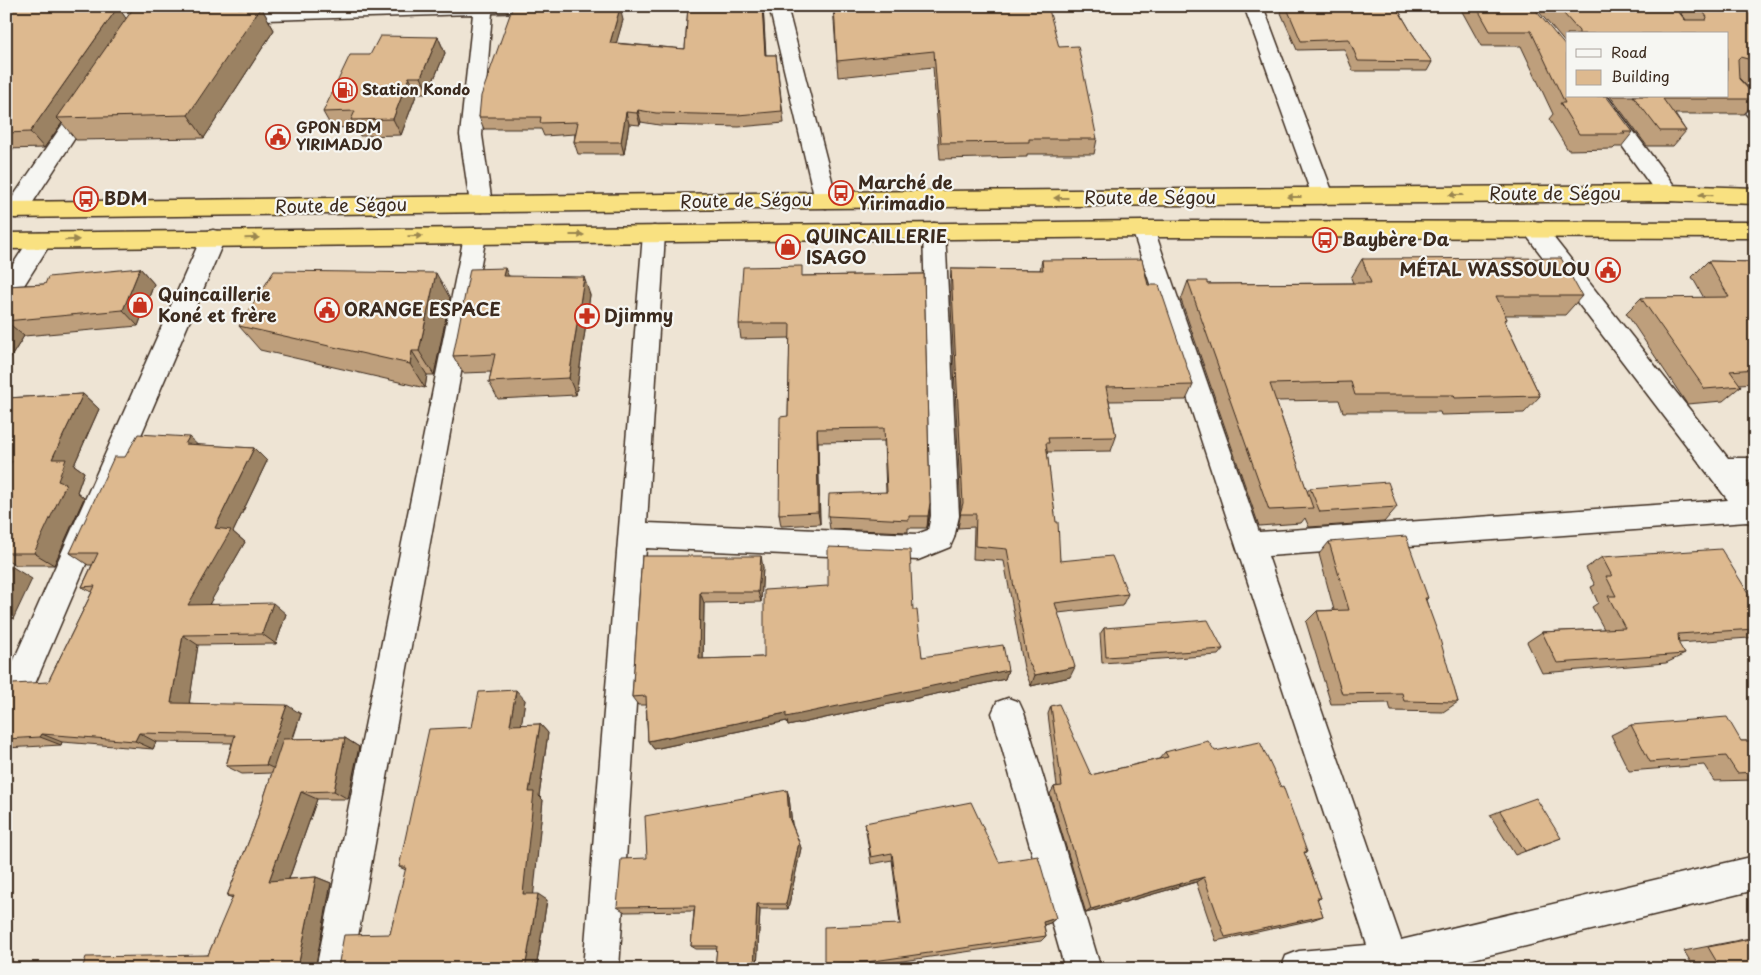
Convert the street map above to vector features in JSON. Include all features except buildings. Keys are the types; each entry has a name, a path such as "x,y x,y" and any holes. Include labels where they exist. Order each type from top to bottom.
{"highway":[{"name":"Route de Ségou","path":"11,210 1323,196 1668,194 1755,196"},
{"name":"Route de Ségou","path":"6,241 1144,229 1755,230"}],"street":[{"path":"206,15 548,6"},
{"path":"778,6 826,200"},
{"path":"1253,6 1323,196"},
{"path":"471,8 471,134 481,204"},
{"path":"1728,81 1755,111"},
{"path":"11,210 98,89"},
{"path":"1597,98 1668,194"},
{"path":"1144,229 1391,965"},
{"path":"1534,229 1753,511"},
{"path":"632,535 918,547 940,538 945,516 934,231"},
{"path":"601,969 654,234"},
{"path":"334,969 475,236"},
{"path":"6,715 213,238"},
{"path":"6,295 40,241"},
{"path":"1722,470 1755,469"},
{"path":"1250,546 1753,511"},
{"path":"1008,713 1083,969"},
{"path":"1299,969 1391,965 1755,873"}],"place":[{"name":"Station Kondo","path":"345,90"},
{"name":"GPON BDM YIRIMADJO","path":"278,137"},
{"name":"Marché de Yirimadio","path":"841,193"},
{"name":"BDM","path":"86,199"},
{"name":"Baybère Da","path":"1325,240"},
{"name":"QUINCAILLERIE ISAGO","path":"788,247"},
{"name":"MÉTAL WASSOULOU","path":"1608,270"},
{"name":"Quincaillerie Koné et frère","path":"140,305"},
{"name":"ORANGE ESPACE","path":"327,310"},
{"name":"Djimmy","path":"587,316"}]}
